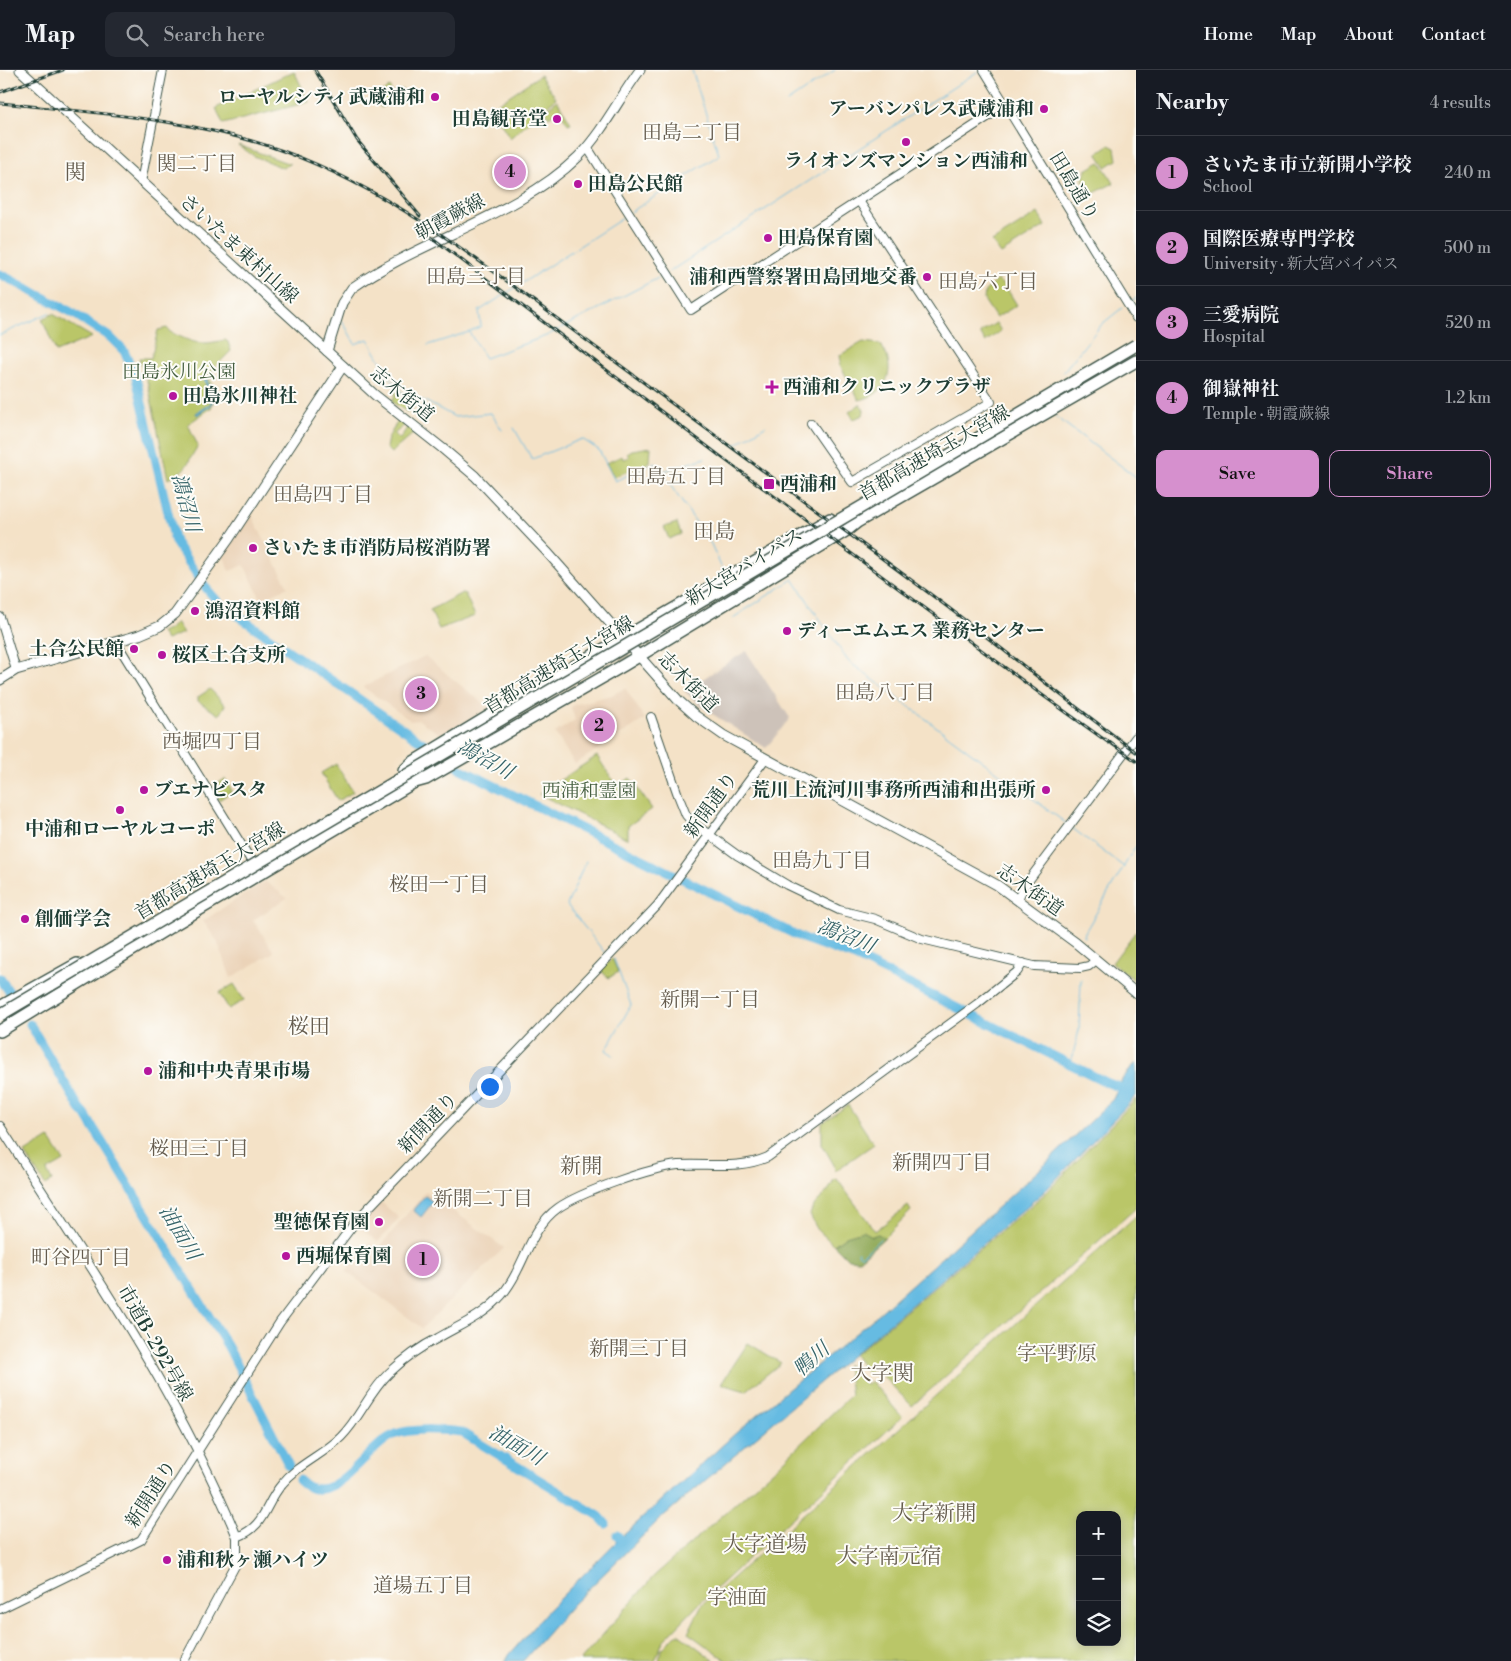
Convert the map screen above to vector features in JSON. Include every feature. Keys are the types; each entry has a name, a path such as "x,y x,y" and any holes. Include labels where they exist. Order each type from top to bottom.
{"highway":[{"path":"0,1008 252,862 624,639 818,526 864,502 1136,340"},
{"name":"首都高速埼玉大宮線","path":"0,1015 1136,345"},
{"name":"首都高速埼玉大宮線","path":"0,1024 1136,354"},
{"path":"0,1031 65,993 173,925 415,782 639,656 872,513 1136,360"},
{"name":"新大宮バイパス","path":"850,510 645,638 857,522"},
{"path":"442,748 614,657 458,758"},
{"path":"55,976 65,993"},
{"path":"0,1024 17,1021"}],"main road":[{"name":"さいたま東村山線","path":"20,70 327,351"},
{"name":"朝霞蕨線","path":"327,351 342,303 352,288 524,196 556,176 587,147 640,70"},
{"name":"志木街道","path":"327,351 375,395 477,478 696,716 765,759 957,862 1018,899 1136,992"},
{"path":"0,680 16,670 116,642 160,626 175,614 204,575 343,366"}],"street":[{"path":"142,182 163,70"},
{"name":"田島通り","path":"984,70 1136,318"},
{"path":"587,147 691,310 1006,105"},
{"path":"811,423 852,482 991,402 859,201"},
{"path":"0,617 16,670"},
{"path":"116,642 252,862"},
{"path":"651,717 686,815 693,823 737,855 787,885 839,910 875,920 922,939 1034,966 1080,968 1088,966 1096,960"},
{"path":"1018,899 1023,888 1136,737"},
{"name":"新開通り","path":"0,1609 141,1540 280,1322 356,1221 567,1003 657,906 765,759"},
{"path":"184,1661 237,1562 237,1537 255,1528 276,1491 291,1474 326,1450 343,1435 374,1390 388,1374 424,1346 478,1316 498,1299 517,1275 539,1228 557,1209 591,1191 671,1166 735,1166 752,1163 768,1157 977,1004 1021,969 1023,963"},
{"name":"市道B-292号線","path":"0,1126 129,1328 197,1452 237,1537"}],"shaded area":[{"path":"251,514 288,587 261,599 244,565 230,571 223,555"},
{"path":"746,651 790,718 766,748 703,708 684,691"},
{"path":"425,656 490,709 441,735 419,720 411,721 363,687"},
{"path":"625,688 645,719 575,764 555,733 575,720 571,708 573,705 612,695"},
{"path":"265,881 287,898 253,920 274,952 231,978 217,941 203,921"},
{"path":"426,1191 504,1248 422,1328 346,1271 369,1243 378,1249"},
{"name":"聖徳保育園","path":"381,1202 399,1218 378,1242 359,1227"}],"green space":[{"path":"294,71 309,102 223,124 216,108"},
{"path":"540,75 556,98 510,138 491,108"},
{"path":"389,87 394,95 402,89 404,93 381,108 375,98"},
{"path":"557,100 571,123 568,124 559,110 549,117 545,111"},
{"path":"238,145 290,164 283,168 254,156"},
{"path":"1109,145 1115,148 1117,160 1106,167 1097,153"},
{"path":"1100,162 1114,183 1092,194 1083,180 1086,170"},
{"path":"1038,213 1045,226 1001,254 992,242"},
{"path":"998,280 1007,289 1017,305 996,318 984,300 985,291"},
{"path":"53,314 92,337 56,352 42,319"},
{"path":"996,323 1001,331 985,342 980,333"},
{"name":"田島氷川公園","path":"167,328 170,332 196,342 208,343 225,340 228,342 231,351 213,369 209,377 215,398 211,408 188,424 198,446 184,469 168,479 148,384 139,358 151,358 158,330"},
{"path":"863,342 880,344 888,362 889,371 883,386 877,392 859,400 839,363 841,362 840,355"},
{"path":"397,390 415,406 407,412 392,402"},
{"path":"860,404 864,410 863,415 854,419 849,412"},
{"path":"399,419 406,424 394,434 400,439 408,426 415,432 391,453 386,448 388,438"},
{"path":"651,447 650,462 614,477 606,463 622,456 623,459 629,457 627,453 632,450"},
{"path":"677,523 681,534 669,539 664,527"},
{"path":"462,593 465,594 475,616 439,629 430,610"},
{"path":"176,622 183,633 166,640 161,633 170,629"},
{"path":"210,689 225,705 219,715 198,701 198,697"},
{"name":"西浦和霊園","path":"597,756 617,787 630,778 652,809 628,826 628,839 539,794"},
{"path":"336,764 353,792 338,801 321,773"},
{"path":"225,779 232,791 219,800 211,788"},
{"path":"1136,931 1136,981 1112,963"},
{"path":"612,958 618,972 609,978 601,971"},
{"path":"234,984 244,1000 229,1009 219,993"},
{"path":"1136,1099 1136,1208 912,1406 875,1368 867,1373 854,1355 1047,1192"},
{"path":"848,1105 874,1144 835,1171 834,1165 822,1144 822,1123"},
{"path":"49,1138 64,1161 47,1171 52,1181 45,1185 25,1153"},
{"path":"837,1179 875,1231 908,1206 911,1211 884,1238 878,1234 872,1236 863,1231 846,1236 834,1245 817,1229 810,1215 814,1205 828,1191 834,1180"},
{"path":"1136,1216 1136,1661 727,1661 688,1633 701,1606"},
{"path":"863,1231 872,1236 878,1234 884,1238 859,1260 848,1259 834,1245 846,1236"},
{"path":"748,1343 781,1363 746,1391 721,1384"},
{"path":"847,1364 866,1384 871,1381 902,1417 701,1602 663,1641 655,1661 580,1661 654,1576 777,1467 851,1395"},
{"path":"678,1633 715,1661 659,1661 661,1650"}],"water":[{"path":"206,376 213,401 210,406 197,415 196,413 211,403 204,379"},
{"path":"1136,1063 1136,1096 1045,1191 660,1519 572,1605 523,1661 504,1661 548,1610 616,1542 737,1432 874,1318 1037,1172 1113,1099 1123,1078"},
{"path":"425,1196 433,1202 421,1217 413,1210"}],"waterway":[{"path":"631,212 719,155 692,70"},
{"path":"787,102 835,70"},
{"path":"669,272 977,72"},
{"path":"428,345 469,332 481,326 479,311 626,216"},
{"name":"鴻沼川","path":"0,274 71,312 111,338 124,351 136,378 175,542 206,588 219,603 461,769 802,938 855,957 1108,1083 1128,1090"},
{"path":"469,332 485,358 546,336 664,275"},
{"path":"1132,301 1136,298"},
{"name":"鴻沼川","path":"54,307 58,305"},
{"path":"1063,372 1102,324 1122,308"},
{"path":"0,335 49,313"},
{"path":"342,320 355,344 368,339 395,384 409,398 417,402 423,400 455,417 491,413 502,430"},
{"path":"1056,417 1136,477"},
{"path":"735,445 765,426"},
{"path":"514,428 532,459 582,439 599,450 615,481 655,463 711,544 723,571"},
{"path":"661,472 705,458"},
{"path":"733,618 793,579 848,661 1067,824"},
{"path":"1072,828 1124,867"},
{"path":"1084,937 1085,932 1136,846"},
{"path":"586,861 567,905 605,953"},
{"path":"613,1055 606,1050 631,1005 614,959"},
{"name":"油面川","path":"0,978 10,993"},
{"path":"1071,1063 1079,1030 1081,980"},
{"name":"油面川","path":"30,1024 80,1109 85,1114 228,1347 289,1466"},
{"path":"858,1252 859,1255 863,1255 880,1239"},
{"name":"油面川","path":"299,1480 311,1488 324,1489 337,1483 385,1440 402,1432 424,1430 461,1432 599,1516 606,1524"},
{"name":"油面川","path":"617,1535 625,1544"}],"tunnel":[{"path":"617,661 649,643"}],"railway":[{"path":"0,92 63,70"},
{"path":"315,70 357,140 420,216"},
{"path":"0,103 143,118 214,131 283,151 327,169 370,191 411,215 490,269 946,605 1136,752"},
{"path":"418,227 720,456 1109,743"},
{"path":"1105,739 1136,761"}],"place":[{"name":"ローヤルシティ武蔵浦和","path":"435,97"},
{"name":"アーバンパレス武蔵浦和","path":"1044,109"},
{"name":"田島観音堂","path":"557,119"},
{"name":"ライオンズマンション西浦和","path":"906,142"},
{"name":"御嶽神社","path":"510,172"},
{"name":"田島公民館","path":"578,184"},
{"name":"田島保育園","path":"768,238"},
{"name":"浦和西警察署田島団地交番","path":"927,277"},
{"name":"西浦和クリニックプラザ","path":"772,387"},
{"name":"田島氷川神社","path":"173,396"},
{"name":"西浦和","path":"769,484"},
{"name":"さいたま市消防局桜消防署","path":"253,548"},
{"name":"鴻沼資料館","path":"195,611"},
{"name":"ディーエムエス 業務センター","path":"787,631"},
{"name":"土合公民館","path":"134,649"},
{"name":"桜区土合支所","path":"162,655"},
{"name":"三愛病院","path":"421,694"},
{"name":"国際医療専門学校","path":"599,726"},
{"name":"ブエナビスタ","path":"144,790"},
{"name":"荒川上流河川事務所西浦和出張所","path":"1046,790"},
{"name":"中浦和ローヤルコーポ","path":"120,810"},
{"name":"創価学会","path":"25,919"},
{"name":"浦和中央青果市場","path":"148,1071"},
{"name":"聖徳保育園","path":"379,1222"},
{"name":"西堀保育園","path":"286,1256"},
{"name":"さいたま市立新開小学校","path":"423,1260"},
{"name":"浦和秋ヶ瀬ハイツ","path":"167,1560"}],"district":[{"name":"田島二丁目","path":"692,133"},
{"name":"関二丁目","path":"197,164"},
{"name":"関","path":"75,173"},
{"name":"田島三丁目","path":"476,277"},
{"name":"田島六丁目","path":"988,282"},
{"name":"田島五丁目","path":"676,477"},
{"name":"田島四丁目","path":"323,495"},
{"name":"田島","path":"714,532"},
{"name":"田島八丁目","path":"885,693"},
{"name":"西堀四丁目","path":"212,742"},
{"name":"田島九丁目","path":"822,861"},
{"name":"桜田一丁目","path":"439,885"},
{"name":"新開一丁目","path":"710,1000"},
{"name":"桜田","path":"309,1027"},
{"name":"桜田三丁目","path":"199,1149"},
{"name":"新開四丁目","path":"942,1163"},
{"name":"新開","path":"581,1167"},
{"name":"新開二丁目","path":"483,1199"},
{"name":"町谷四丁目","path":"81,1258"},
{"name":"新開三丁目","path":"639,1349"},
{"name":"字平野原","path":"1057,1354"},
{"name":"大字関","path":"882,1374"},
{"name":"大字新開","path":"934,1514"},
{"name":"大字道場","path":"765,1545"},
{"name":"大字南元宿","path":"889,1557"},
{"name":"道場五丁目","path":"423,1586"},
{"name":"字油面","path":"737,1598"}],"water label":[{"name":"鴨川","path":"812,1360"}]}
